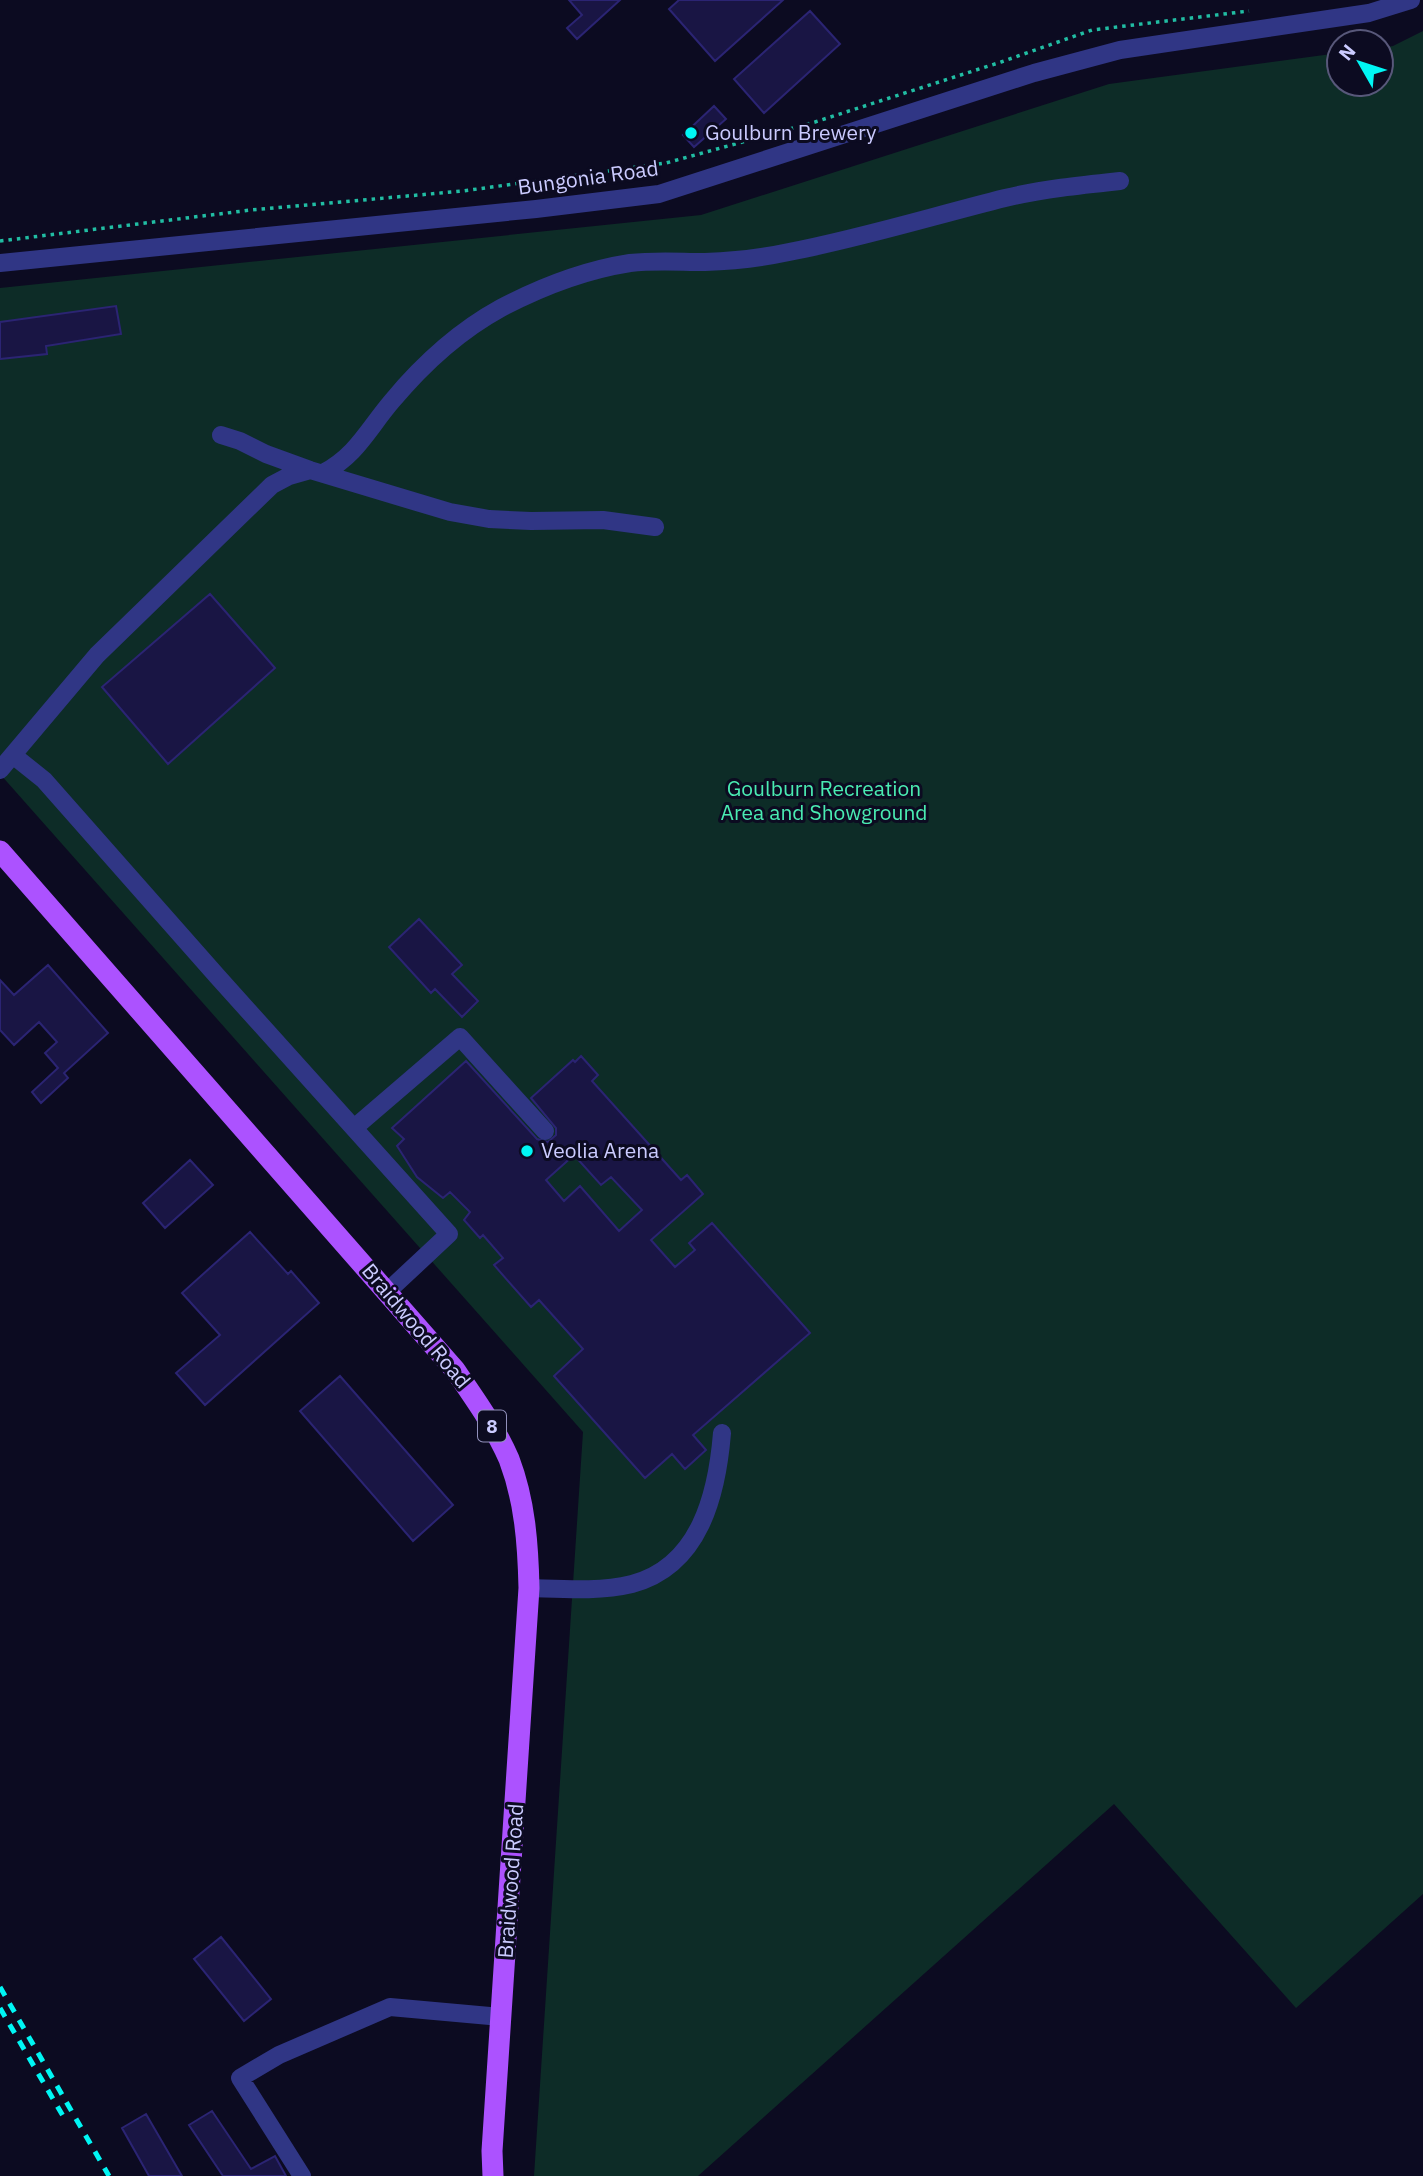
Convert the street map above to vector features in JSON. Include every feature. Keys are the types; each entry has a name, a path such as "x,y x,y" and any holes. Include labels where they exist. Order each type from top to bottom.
{"main road":[{"name":"Braidwood Road","path":"0,851 456,1370 488,1418 509,1460 522,1501 528,1542 529,1588 492,2151 493,2176"}],"street":[{"name":"Bungonia Road","path":"0,264 659,194 1034,73 1120,50 1369,13 1411,0"},
{"path":"0,770 97,655 272,485 289,475 317,471 341,463 424,367 461,333 500,309 588,272 632,263 736,260 772,256 836,243 1007,198 1065,186 1120,181"},
{"path":"221,435 240,440 266,454 450,512 531,521 603,520 655,527"},
{"path":"14,756 44,780 449,1234 388,1291"},
{"path":"354,1128 460,1037 545,1131"},
{"path":"529,1588 569,1590 631,1584 653,1576 673,1564 690,1545 702,1524 712,1495 722,1433"},
{"path":"302,2176 240,2078 279,2055 390,2007 501,2017"}],"path":[{"path":"0,241 251,210 463,191 666,163 815,122 1093,30 1254,11"}],"green space":[{"name":"Goulburn Recreation Area and Showground","path":"1423,31 1423,1894 1296,2008 1114,1804 698,2176 534,2176 583,1432 0,774 0,288 701,215 1109,84 1325,55 1325,98 1395,98 1395,45"}],"building":[{"path":"569,0 620,0 577,39 567,28 582,15"},
{"path":"679,0 783,0 715,61 669,9"},
{"path":"810,11 840,44 764,113 734,79"},
{"path":"714,106 726,119 694,147 683,135"},
{"path":"116,306 121,334 46,346 47,354 0,359 0,322"},
{"path":"210,594 275,668 168,764 102,687"},
{"path":"419,919 462,965 452,974 478,1001 462,1017 435,989 431,993 389,947"},
{"path":"48,965 108,1033 64,1073 68,1078 41,1103 32,1092 58,1068 45,1053 57,1042 39,1022 14,1045 0,1030 0,980 14,995"},
{"path":"581,1056 598,1075 592,1081 681,1180 687,1175 703,1194 651,1240 675,1267 695,1250 689,1243 712,1223 810,1333 693,1435 706,1450 685,1469 672,1454 645,1478 554,1376 583,1349 539,1300 531,1307 494,1265 503,1258 483,1235 480,1238 464,1220 470,1212 450,1192 443,1198 417,1177 397,1146 404,1139 392,1128 466,1061 537,1139 548,1142 556,1135 556,1128 531,1098 573,1060 575,1062","holes":["574,1155 601,1185 611,1177 642,1210 619,1231 580,1186 564,1201 546,1180"]},
{"path":"190,1160 213,1185 165,1228 143,1203"},
{"path":"250,1232 288,1274 291,1271 319,1303 205,1405 176,1373 220,1335 182,1293"},
{"path":"340,1376 453,1505 413,1541 300,1411"},
{"path":"221,1937 271,1999 244,2021 194,1959"},
{"path":"212,2111 251,2169 275,2156 286,2176 223,2176 189,2125"},
{"path":"146,2114 182,2176 149,2176 122,2128"}],"railway":[{"path":"0,1987 109,2176"},
{"path":"0,2008 63,2116"}],"place":[{"name":"Goulburn Brewery","path":"691,133"},
{"name":"Veolia Arena","path":"527,1151"}]}
